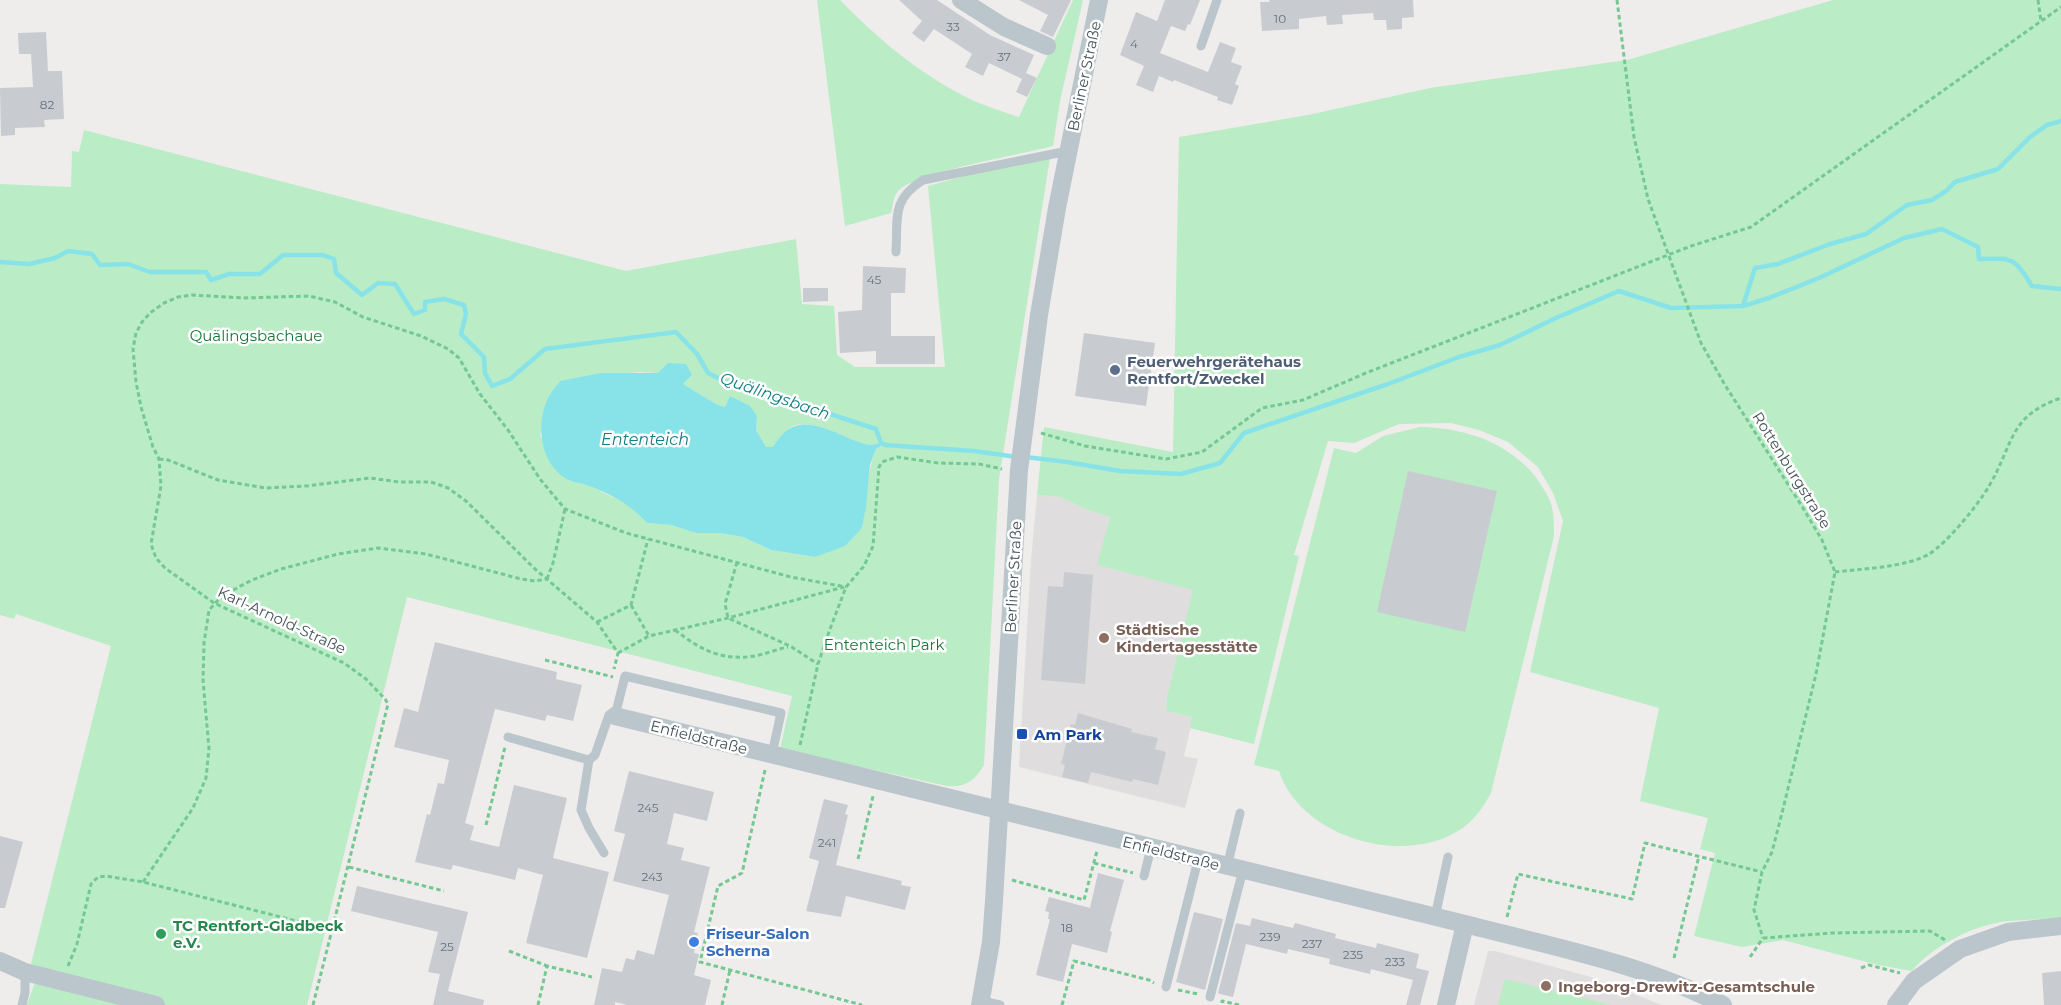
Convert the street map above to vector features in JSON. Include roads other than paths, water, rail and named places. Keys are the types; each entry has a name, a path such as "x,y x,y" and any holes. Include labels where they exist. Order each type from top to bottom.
{"street":[{"path":"961,0 1004,27 1047,46"},
{"name":"Berliner Straße","path":"987,1004 1019,470 1039,315 1068,151 1100,0"},
{"name":"Enfieldstraße","path":"615,716 1465,924 1587,956 1652,976 1723,1005"},
{"path":"1446,1005 1465,924"},
{"path":"1896,1005 1914,981 1960,949 2008,932 2061,926"},
{"path":"0,961 25,972 156,1005"}],"lane":[{"path":"1201,46 1217,0"},
{"name":"Berliner Straße","path":"896,252 899,202 908,189 923,180 1068,151"},
{"path":"604,853 581,810 589,760 596,755 609,715 615,716 625,676 781,712 770,754"},
{"path":"508,737 589,760"},
{"path":"1210,997 1235,869 1240,813"},
{"path":"1144,876 1151,848"},
{"path":"1434,917 1448,858"},
{"path":"1166,987 1198,860"},
{"path":"22,1005 25,993 25,972"}],"water":[{"name":"Ententeich","path":"668,363 686,364 692,375 683,384 716,404 725,407 730,396 750,406 757,416 756,430 766,447 773,447 785,432 804,425 825,428 865,444 888,442 876,449 870,465 862,528 845,546 815,557 771,550 743,537 720,533 696,533 671,525 647,523 613,496 571,481 553,467 543,446 541,422 547,400 560,381 601,373 658,373"}],"waterway":[{"path":"1026,457 1120,471 1181,474 1220,463 1244,433 1459,357 1500,345 1619,291 1671,308 1743,306 1755,268 1778,264 1830,244 1866,234 1907,205 1932,200 1955,182 1998,169 2030,137 2047,125 2061,121"},
{"path":"1743,306 1819,278 1904,238 1942,229 1978,247 1979,259 2006,259 2016,264 2032,286 2061,289"},
{"name":"Quälingsbach","path":"0,262 29,264 55,258 68,251 92,254 100,265 128,264 150,272 206,272 211,280 229,274 260,274 283,255 323,255 334,259 336,273 362,295 378,283 395,284 414,314 425,310 425,302 444,299 464,305 466,314 461,334 484,357 485,373 492,386 510,379 545,349 676,332 697,354 708,373 729,384 876,429 881,443 885,445 974,451 1017,457"}],"place":[{"name":"Feuerwehrgerätehaus Rentfort/Zweckel","path":"1115,370"},
{"name":"Städtische Kindertagesstätte","path":"1104,638"},
{"name":"Am Park","path":"1022,734"},
{"name":"TC Rentfort-Gladbeck e.V.","path":"161,934"},
{"name":"Friseur-Salon Scherna","path":"694,942"},
{"name":"Ingeborg-Drewitz-Gesamtschule","path":"1546,986"}],"park label":[{"name":"Quälingsbachaue","path":"256,335"},
{"name":"Ententeich Park","path":"884,644"}]}
